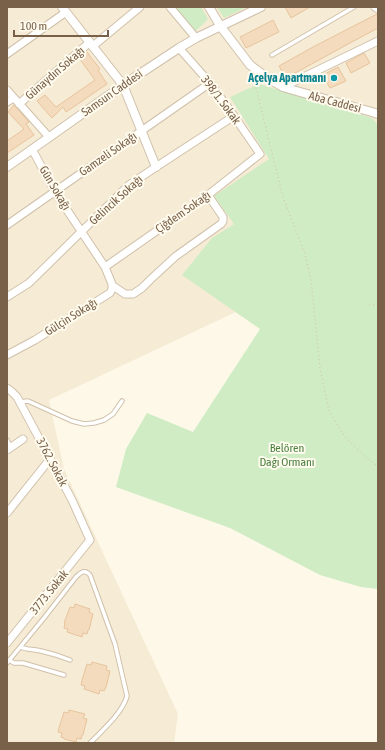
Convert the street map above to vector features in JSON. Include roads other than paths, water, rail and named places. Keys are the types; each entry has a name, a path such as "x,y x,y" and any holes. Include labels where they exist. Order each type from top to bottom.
{"street":[{"path":"170,7 196,38"},
{"name":"Aba Caddesi","path":"209,7 250,65 266,77 283,86 300,92 378,114"},
{"name":"Samsun Caddesi","path":"7,167 123,85 179,48 196,38 261,7"},
{"name":"Günaydın Sokağı","path":"19,104 136,8"},
{"path":"7,54 64,10 123,85 156,167"},
{"path":"283,86 378,41"},
{"name":"398/1. Sokak","path":"179,48 210,83 260,154"},
{"name":"Gamzeli Sokağı","path":"7,225 210,83"},
{"path":"7,90 49,137"},
{"name":"Günaydın Sokağı","path":"7,102 14,98"},
{"name":"Gelincik Sokağı","path":"7,297 29,283 129,185 234,116"},
{"name":"Gün Sokağı","path":"32,149 55,192 105,267"},
{"name":"Çiğdem Sokağı","path":"105,267 208,195 260,154"},
{"path":"105,267 113,286 125,294 133,294 142,288 176,256 221,224 223,217 208,195"},
{"name":"Gülçin Sokağı","path":"7,355 35,340 110,292 113,286"},
{"name":"3762. Sokak","path":"7,388 17,397 20,402 72,500 90,540"},
{"path":"9,449 23,438"},
{"path":"7,513 50,459"},
{"name":"3773. Sokak","path":"7,643 90,540"}],"lane":[{"path":"272,55 354,7"},
{"path":"20,402 28,401 72,421 84,424 104,420 113,414 122,401"},
{"path":"7,440 9,449"},
{"path":"64,675 23,663 8,661 21,647 76,577 81,572 85,571 90,574 115,644 127,696 121,709 90,743"},
{"path":"21,647 25,649 31,648 70,660"}],"place":[{"name":"Açelya Apartmanı","path":"334,78"}],"park label":[{"name":"Belören Dağı Ormanı","path":"287,455"}]}
